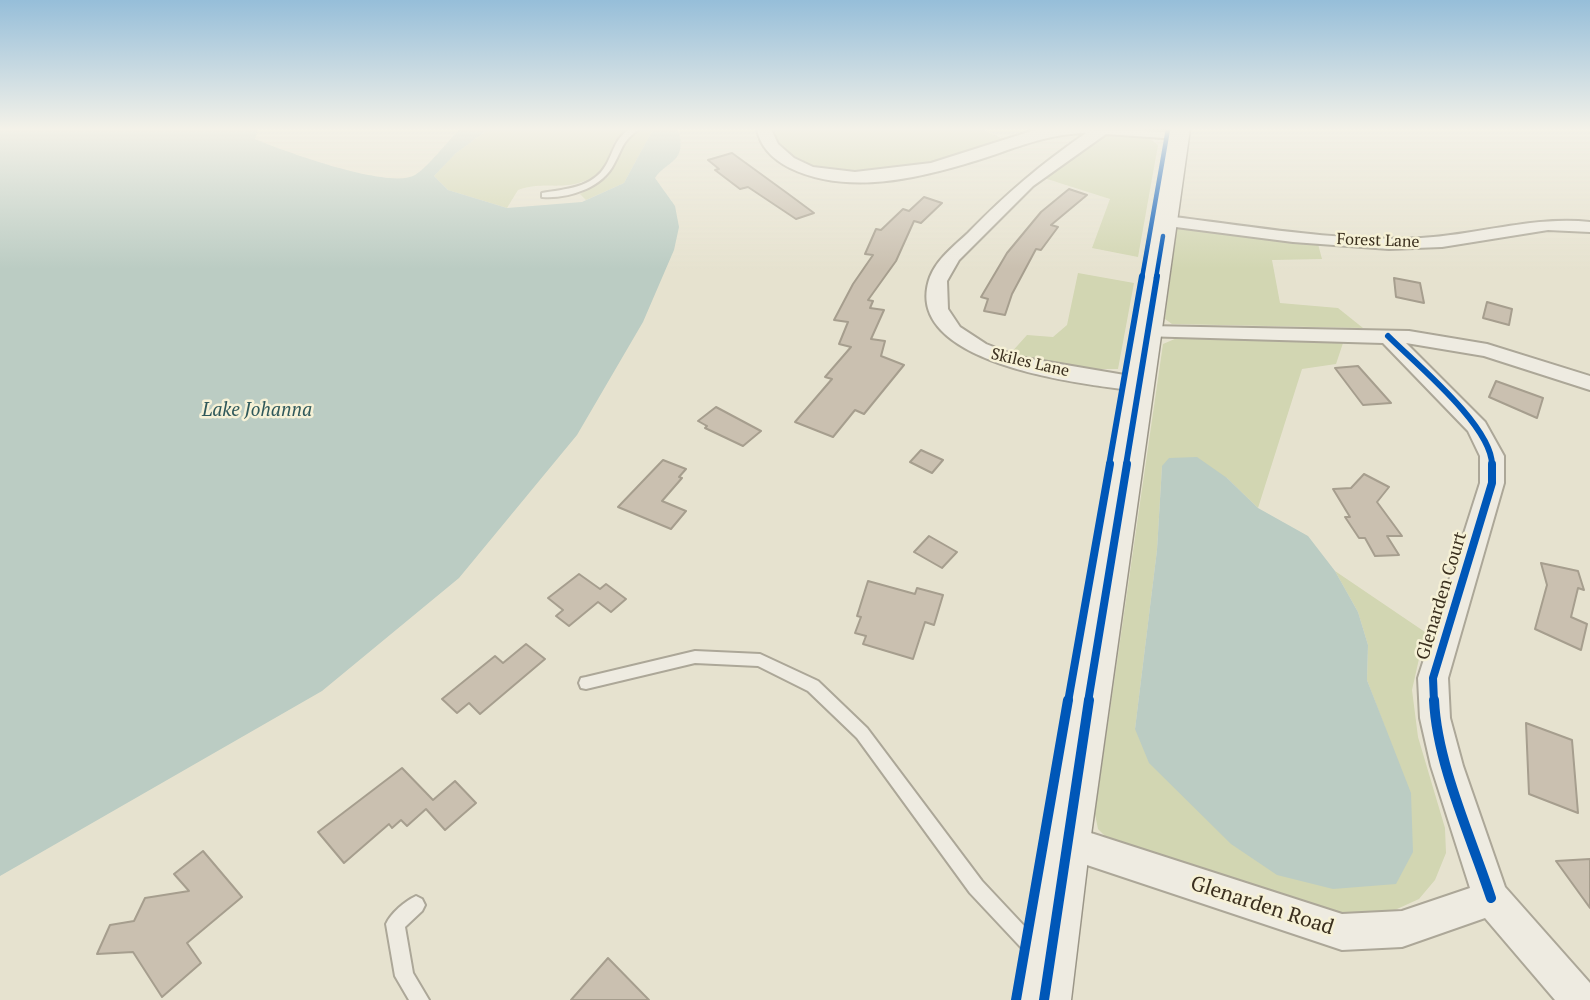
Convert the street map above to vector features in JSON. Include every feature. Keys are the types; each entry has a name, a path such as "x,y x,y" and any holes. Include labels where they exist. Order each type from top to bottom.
{"street":[{"path":"830,176 857,178 869,176"},
{"name":"Skiles Lane","path":"1037,176 950,260 938,280 937,298 951,328 969,345 992,356 1140,384"},
{"path":"1046,982 1172,176"},
{"name":"Forest Lane","path":"1166,221 1367,243 1446,242 1547,225 1590,228"},
{"path":"1148,332 1388,336 1487,350 1590,383"},
{"name":"Glenarden Court","path":"1388,336 1477,427 1493,456 1492,483 1433,678 1435,718 1447,766 1492,898"},
{"name":"Glenarden Road","path":"1066,842 1342,932 1402,929 1492,898"},
{"path":"1492,898 1580,1000"}],"lane":[{"path":"545,195 568,192 596,181 601,176"},
{"path":"586,683 695,657 760,660 813,686 862,733 1046,982"},
{"path":"416,905 395,924 404,976 420,1000"}],"green space":[{"path":"434,176 596,176 567,185 518,190 507,208 448,190"},
{"path":"628,176 624,183 586,200 580,194 608,177"},
{"path":"1047,176 1153,176 1138,257 1092,248 1110,199 1044,178"},
{"path":"1177,229 1318,244 1322,259 1272,260 1280,303 1338,308 1363,328 1172,324 1165,319"},
{"path":"1078,273 1134,283 1118,369 1091,369 1009,355 1027,335 1053,337 1067,325"},
{"path":"1177,338 1344,340 1336,364 1302,369 1258,508 1227,478 1162,466 1157,550 1135,729 1386,730 1367,680 1368,645 1358,612 1335,571 1425,632 1412,690 1418,737 1445,828 1446,853 1435,880 1419,899 1386,914 1330,914 1108,839 1098,829 1095,814 1163,344"}],"water":[{"name":"Lake Johanna","path":"0,176 376,176 402,178 434,176 448,190 507,208 582,202 624,183 628,176 657,176 655,178 675,206 679,227 674,250 643,322 577,435 459,578 322,691 0,876"},
{"path":"1197,457 1227,478 1258,508 1308,536 1335,571 1358,612 1368,645 1367,680 1411,793 1413,852 1396,884 1333,889 1277,875 1231,844 1149,763 1135,729 1157,550 1162,466 1169,458"}],"building":[{"path":"722,176 763,176 814,213 796,219 748,187 740,189"},
{"path":"1069,189 1087,195 1051,225 1058,227 1041,250 1036,249 1012,294 1005,315 984,311 988,299 981,297 1007,253 1041,212"},
{"path":"924,197 942,203 921,223 914,221 896,261 868,300 873,301 870,308 884,310 871,339 885,341 881,356 904,365 864,414 855,410 833,437 795,422 832,379 825,377 851,347 839,344 848,322 834,320 853,284 873,255 865,254 876,229 881,230 903,209 909,211"},
{"path":"1394,278 1420,283 1424,303 1396,297"},
{"path":"1487,302 1512,309 1509,325 1483,318"},
{"path":"1358,366 1391,403 1363,405 1335,368"},
{"path":"1496,381 1543,398 1537,418 1489,397"},
{"path":"716,407 761,431 743,446 705,428 707,426 698,421"},
{"path":"921,450 943,460 932,473 910,462"},
{"path":"663,460 686,469 679,477 682,478 662,501 686,511 671,529 618,507"},
{"path":"1364,474 1389,487 1377,502 1402,536 1387,536 1399,555 1375,556 1365,538 1359,538 1345,517 1350,517 1333,489 1351,488"},
{"path":"929,536 957,552 942,568 914,552"},
{"path":"1541,563 1578,571 1584,590 1578,588 1571,617 1587,624 1581,650 1535,629 1547,585"},
{"path":"579,574 600,589 606,584 626,599 611,612 598,602 569,626 556,616 563,610 548,598"},
{"path":"868,581 915,594 917,588 943,595 934,625 925,622 913,659 863,644 866,636 855,633 861,617 857,616"},
{"path":"526,644 545,659 480,714 469,703 457,713 442,699 495,656 503,663"},
{"path":"1526,723 1572,740 1578,813 1529,794"},
{"path":"402,768 433,800 455,781 476,803 445,830 426,809 407,826 401,820 392,828 389,824 344,863 318,832"},
{"path":"203,851 242,897 187,943 201,963 162,997 133,952 97,954 110,925 134,921 145,898 189,891 174,874"},
{"path":"1590,859 1590,908 1556,861"},
{"path":"608,958 649,1000 571,1000"}],"cycle path":[{"path":"1016,1000 1160,176"},
{"path":"1044,1000 1066,842 1163,236"},
{"path":"1388,336 1477,427 1492,456 1492,483 1433,678 1435,718 1447,766 1491,898"}]}
